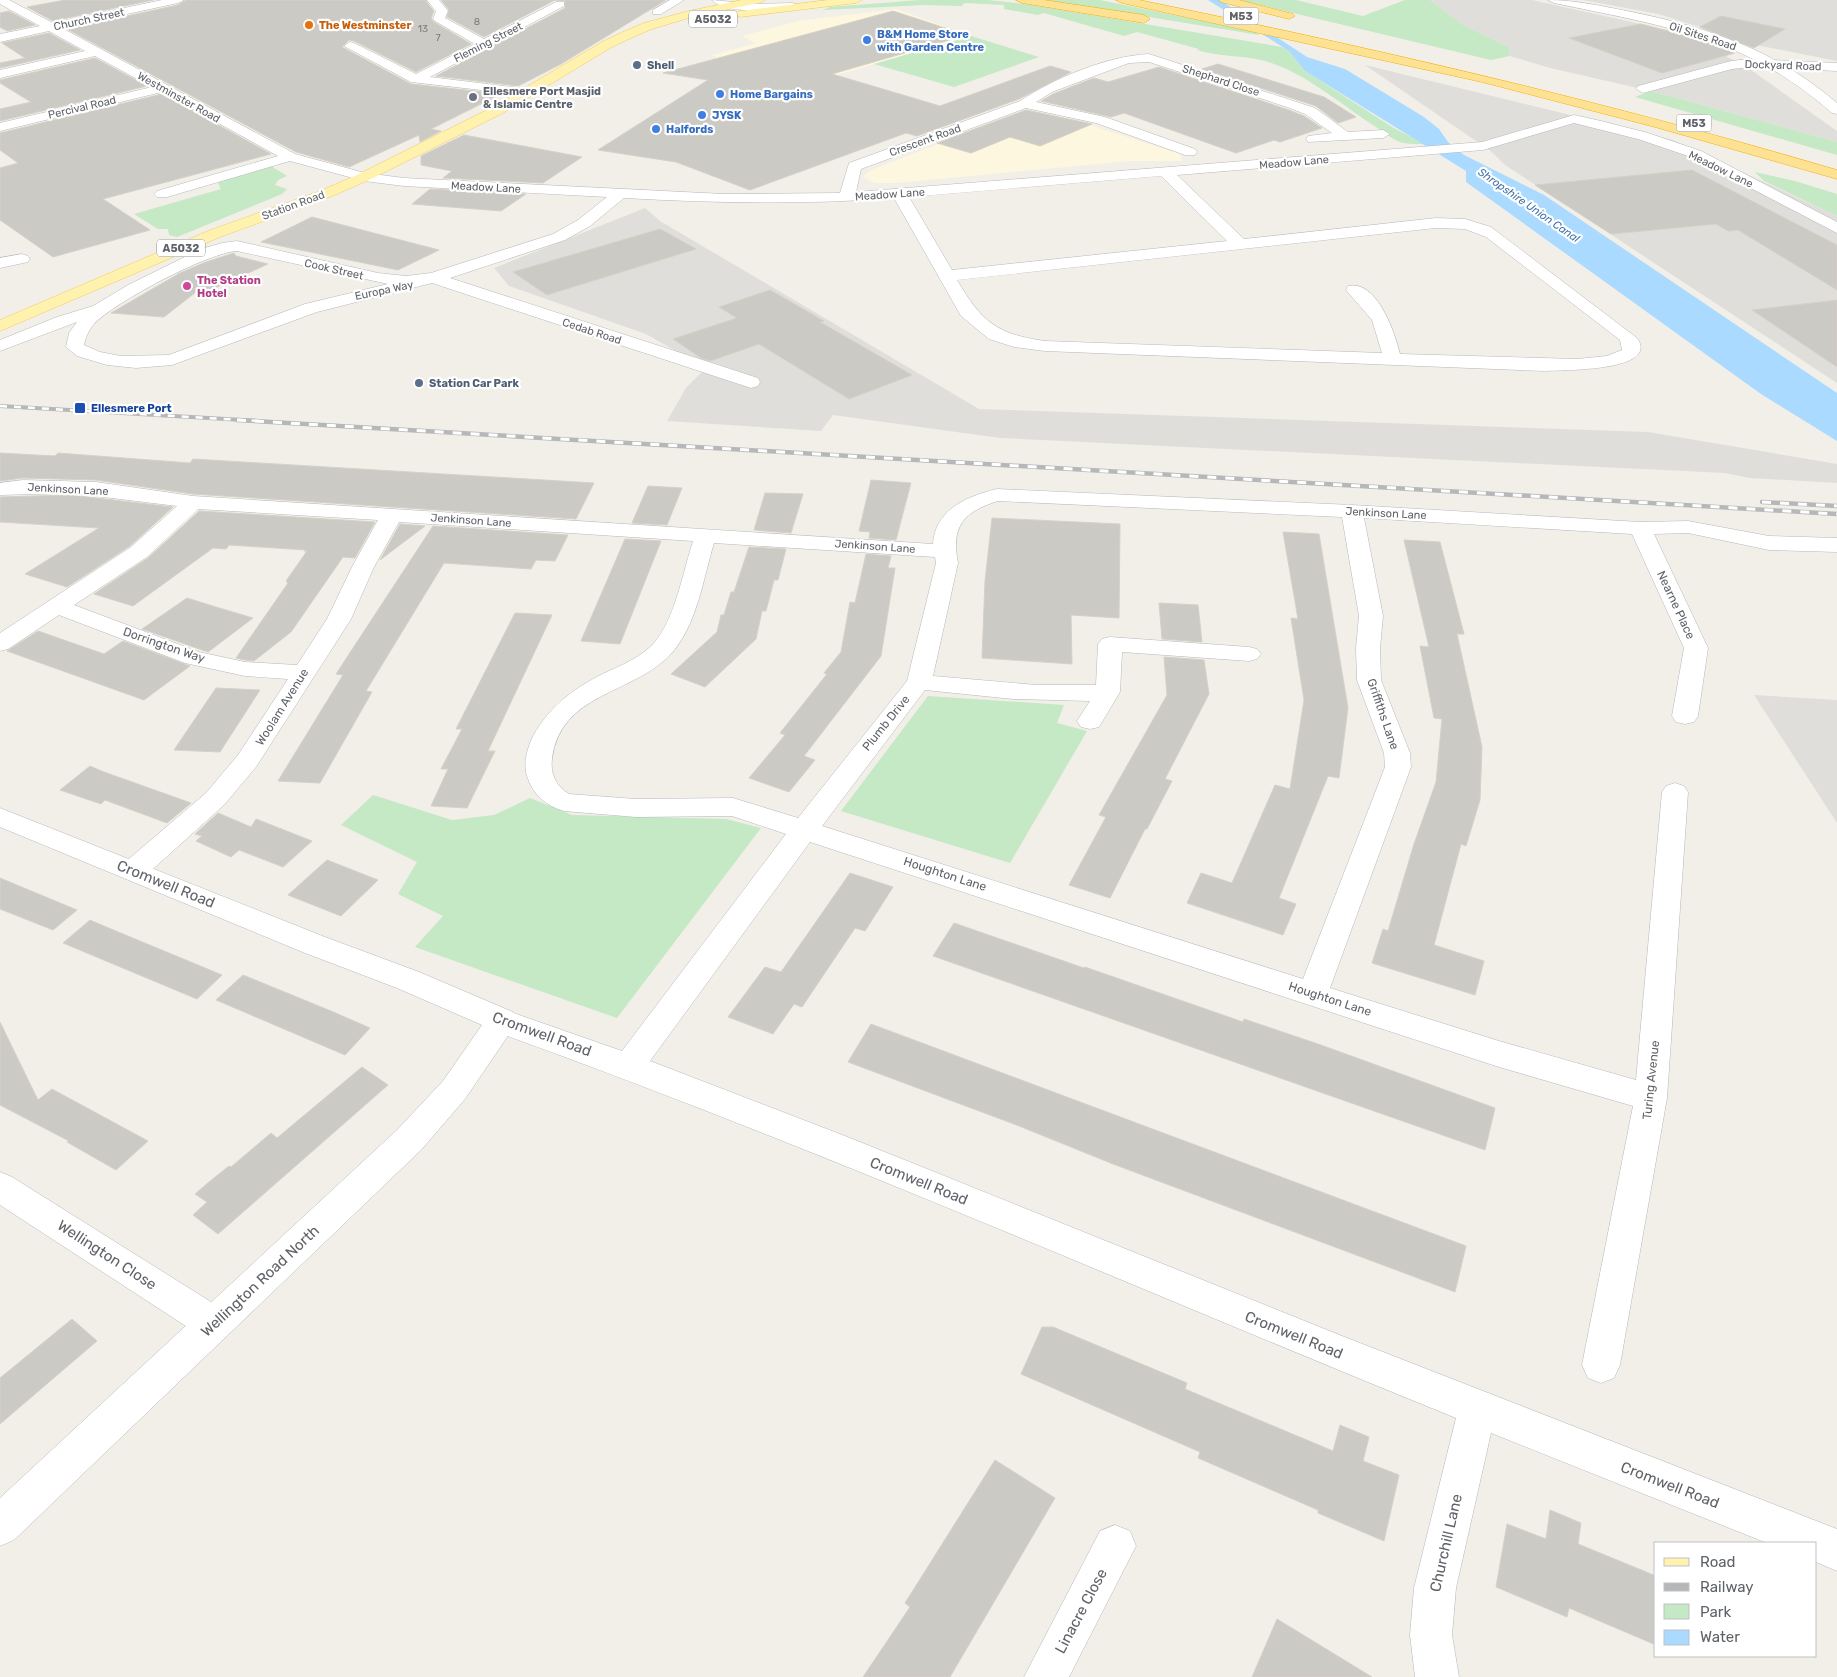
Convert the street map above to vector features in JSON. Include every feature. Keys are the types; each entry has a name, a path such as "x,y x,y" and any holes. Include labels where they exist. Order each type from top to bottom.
{"highway":[{"path":"1022,0 1156,21"},
{"name":"M53","path":"1122,0 1318,40 1573,101 1745,147 1837,175"},
{"name":"M53","path":"1163,0 1304,25 1551,84 1837,163"},
{"path":"1225,0 1267,11 1304,25"},
{"path":"1191,27 1244,35 1573,101"},
{"path":"1448,57 1551,84"}],"main road":[{"name":"Station Road","path":"0,326 214,234 325,194 364,177 498,110 606,45 648,26 731,5 759,0"},
{"name":"Station Road","path":"577,64 649,36 719,18 792,6 856,0"}],"street":[{"name":"Westminster Road","path":"0,0 290,157 364,177"},
{"name":"Church Street","path":"0,38 178,0"},
{"path":"433,0 442,11 439,19 484,44"},
{"path":"658,12 678,0"},
{"path":"718,0 731,5 792,6"},
{"name":"Oil Sites Road","path":"1554,0 1665,23 1742,48 1779,66 1813,89 1837,110"},
{"name":"Fleming Street","path":"416,79 484,44 555,2 575,6"},
{"path":"350,46 416,79 528,93"},
{"path":"0,74 96,52"},
{"name":"Shephard Close","path":"1088,74 1127,59 1149,58 1310,111 1346,137"},
{"name":"Dockyard Road","path":"1643,89 1731,65 1750,63 1779,66 1837,67"},
{"name":"Crescent Road","path":"847,197 854,166 1025,104 1047,89 1088,74"},
{"name":"Percival Road","path":"0,126 164,88"},
{"path":"1025,104 1100,120 1190,152"},
{"name":"Meadow Lane","path":"364,177 404,182 724,199 847,197 1483,146 1574,119 1643,136 1696,154 1837,228"},
{"path":"1313,139 1383,134"},
{"path":"162,194 290,157"},
{"path":"1165,172 1240,244"},
{"path":"899,193 946,276 967,312 995,335 1014,342 1045,346 1569,364 1612,360 1625,356 1631,352 1632,348 1626,336 1508,246 1485,230 1469,225 1436,223 946,276"},
{"name":"Europa Way","path":"99,310 79,334 75,347 87,354 139,362 172,360 326,303 433,278 573,231 620,194"},
{"name":"Cook Street","path":"99,310 117,296 141,284 218,249 237,246 392,280 433,278"},
{"path":"0,263 22,259"},
{"path":"326,303 350,284 349,278 340,270"},
{"name":"Cedab Road","path":"433,278 751,382"},
{"path":"1354,290 1382,318 1392,359"},
{"path":"0,346 63,321 99,310"},
{"name":"Jenkinson Lane","path":"0,489 46,486 142,494 193,502 706,534 943,551 947,527 954,515 974,501 997,495 1352,511 1640,528 1688,526 1769,543 1837,545"},
{"path":"0,644 139,552 193,502"},
{"name":"Griffiths Lane","path":"1313,993 1398,767 1398,753 1369,680 1368,648 1371,616 1352,511"},
{"name":"Woolam Avenue","path":"134,870 222,792 247,761 302,673 340,619 363,567 392,515"},
{"name":"Nearne Place","path":"1640,528 1696,648 1685,716"},
{"name":"Houghton Lane","path":"706,534 675,630 662,650 641,665 599,684 570,704 552,727 538,756 538,774 546,788 560,801 601,807 734,807 805,828 1499,1054 1651,1098"},
{"path":"943,551 947,563 919,682 1013,693 1074,695 1108,692"},
{"name":"Dorrington Way","path":"58,607 193,658 245,670 302,673"},
{"path":"1090,722 1108,692 1110,644 1249,654"},
{"name":"Plumb Drive","path":"630,1065 805,828 919,682"},
{"name":"Turing Avenue","path":"1601,1365 1651,1098 1675,792"},
{"name":"Cromwell Road","path":"0,817 134,870 314,945 408,980 502,1020 630,1065 841,1149 1477,1410 1816,1542"},
{"name":"Wellington Road North","path":"0,1526 409,1140 454,1090 502,1020"},
{"name":"Wellington Close","path":"0,1187 214,1324"},
{"name":"Churchill Lane","path":"1437,1677 1431,1635 1435,1588 1477,1410"},
{"name":"Cromwell Road","path":"1817,1542 1837,1550"},
{"name":"Linacre Close","path":"1046,1677 1115,1546"}],"shaded area":[{"path":"1430,0 1532,0 1686,34 1751,70 1837,131 1837,142 1651,91 1550,68 1510,56 1508,47 1463,25"},
{"path":"1583,0 1837,0 1837,61 1761,46 1658,14"},
{"path":"896,9 971,36 795,87 721,61 713,55 756,43 742,36 798,21"},
{"path":"1365,65 1673,140 1837,216 1837,383 1505,165 1492,152"},
{"path":"1035,113 1062,116 1180,154 1182,161 1129,161 895,183 875,183 863,177 871,170 1013,115"},
{"path":"645,208 660,221 979,409 1648,432 1837,464 1837,483 1750,478 1725,473 1000,438 833,415 821,431 667,421 686,388 706,368 646,334 509,286 494,268"},
{"path":"1754,695 1837,700 1837,823"}],"green space":[{"path":"921,0 988,0 1025,4 1282,47 1289,51 1305,71 1392,127 1424,144 1408,144 1392,138 1307,80 1279,66 1257,59 1205,52 1137,32 1124,36 1044,13 1038,15 1004,9 1004,5 964,3 962,6 924,5 823,10 830,7"},
{"path":"1045,0 1100,0 1256,32 1259,35"},
{"path":"1239,0 1296,0 1363,16 1405,0 1430,0 1463,25 1508,47 1510,56 1491,60"},
{"path":"971,36 1039,57 954,87 874,64"},
{"path":"1651,91 1837,142 1837,155 1635,97"},
{"path":"271,166 287,176 278,180 275,185 287,189 282,194 177,237 169,235 168,229 158,229 134,214 221,189 218,183 225,179"},
{"path":"1755,172 1795,181 1837,194 1837,216 1764,181"},
{"path":"928,696 1064,705 1057,723 1087,731 1010,863 841,811"},
{"path":"373,795 452,820 494,815 530,798 572,815 726,819 761,828 617,1018 415,947 443,916 398,894 417,862 341,825"}],"water":[{"name":"Shropshire Union Canal","path":"1208,0 1220,0 1307,57 1345,69 1424,117 1439,129 1448,142 1464,155 1544,195 1837,393 1837,441 1761,394 1466,182 1466,171 1305,71 1289,51"}],"building":[{"path":"65,0 153,0 53,21 27,7"},
{"path":"186,0 425,0 434,11 431,18 434,22 471,44 416,72 354,41 349,40 342,47 411,84 501,94 431,129 441,131 420,142 419,135 349,167 296,152 67,29 178,5"},
{"path":"441,0 555,0 484,37 447,17 449,10"},
{"path":"555,0 666,0 561,64 518,86 436,76 565,8 565,1"},
{"path":"9,11 35,25 7,31 0,27 0,13"},
{"path":"893,11 967,35 832,74 940,106 1050,66 1071,72 1019,99 917,136 906,133 750,190 676,162 598,150 708,80 663,73"},
{"path":"1721,16 1785,29 1754,48 1700,27"},
{"path":"1641,24 1701,40 1735,53 1662,73 1569,38"},
{"path":"49,33 80,50 0,68 0,63 25,58 2,43"},
{"path":"95,58 147,86 0,121 0,109 31,102 0,83 0,80"},
{"path":"1218,64 1324,97 1356,117 1338,123 1316,106 1202,69"},
{"path":"1159,67 1286,109 1304,116 1322,128 1280,142 1274,140 1236,153 1124,113 1111,117 1041,101 1053,94 1094,78 1108,82"},
{"path":"162,94 271,154 103,199 150,230 53,257 0,220 0,168 18,163 0,150 0,133"},
{"path":"1026,110 1092,124 1040,146 1010,137 971,153 937,143"},
{"path":"464,135 582,157 543,183 443,178 452,171 421,165 421,156"},
{"path":"1692,170 1837,245 1837,290 1738,230 1728,231 1716,224 1611,234 1535,185"},
{"path":"430,189 526,194 501,211 412,204"},
{"path":"312,217 439,250 398,270 261,242"},
{"path":"660,229 696,249 547,295 513,272"},
{"name":"The Station Hotel","path":"234,253 236,256 268,264 202,294 196,292 164,317 111,313 180,273"},
{"path":"770,290 824,321 820,322 912,375 849,399 759,344 710,361 701,358 673,339 737,318 719,307"},
{"path":"1837,300 1837,367 1752,310"},
{"path":"0,453 55,456 58,453 190,463 193,459 594,483 576,519 193,494 96,480 23,478 0,481"},
{"path":"871,480 911,483 896,540 869,538 870,532 859,531"},
{"path":"648,486 682,488 667,525 632,523"},
{"path":"765,493 803,494 791,533 754,530"},
{"path":"71,495 173,507 130,546 67,587 25,574 99,528 0,522 0,497"},
{"path":"199,511 375,522 355,558 343,557 291,632 254,661 236,658 288,583 286,581 306,550 229,545 226,549 213,548 133,606 94,594 148,558"},
{"path":"992,518 1120,524 1119,618 1071,615 1072,664 982,658 985,581"},
{"path":"400,524 425,526 380,560"},
{"path":"433,526 568,535 555,561 536,560 531,569 444,563 366,691 372,692 320,783 278,781 343,675 336,674"},
{"path":"1283,532 1319,534 1348,708 1339,778 1328,776 1279,898 1296,904 1283,935 1187,903 1201,873 1232,883 1275,785 1290,789 1304,700 1291,618 1298,619"},
{"path":"625,539 661,541 620,644 581,641"},
{"path":"1404,540 1440,542 1464,634 1457,634 1482,747 1480,800 1466,846 1461,844 1434,945 1484,961 1475,995 1372,963 1383,929 1388,931 1414,844 1436,782 1442,719 1434,718 1420,646 1429,647"},
{"path":"749,547 786,549 778,580 774,580 766,611 762,611 756,639 705,687 671,674 717,632 721,615 724,615 731,592 734,592"},
{"path":"866,554 891,556 888,568 895,568 881,656 804,756 815,760 789,792 749,778 785,735 780,733 827,674 824,673 841,652 850,602 855,603"},
{"path":"187,598 253,618 208,652 142,629"},
{"path":"1159,603 1198,605 1202,642 1162,639"},
{"path":"515,613 552,615 488,751 495,751 467,808 431,806 448,769 441,769 462,729 456,729"},
{"path":"38,631 104,654 123,641 190,666 144,700 7,651"},
{"path":"1164,657 1204,660 1209,694 1165,779 1172,781 1110,898 1069,885 1106,817 1099,815 1167,695"},
{"path":"216,688 260,690 220,752 174,750"},
{"path":"90,766 191,803 167,823 105,800 101,804 60,790"},
{"path":"218,813 251,827 256,819 312,841 283,867 239,850 231,857 196,841 202,836 195,834"},
{"path":"327,860 378,880 341,916 288,895"},
{"path":"850,873 893,887 865,931 855,928 802,1007 794,1004 773,1034 728,1017 765,967 781,972"},
{"path":"0,878 77,910 53,930 0,909"},
{"path":"90,920 222,975 197,999 63,943"},
{"path":"954,923 1243,1022 1244,1019 1318,1044 1495,1108 1485,1150 933,956"},
{"path":"243,975 370,1028 345,1055 216,1000"},
{"path":"0,1022 38,1100 52,1089 148,1141 116,1170 67,1142 69,1141 0,1105"},
{"path":"871,1024 1466,1246 1455,1292 848,1062"},
{"path":"362,1067 388,1085 218,1234 193,1215 207,1202 195,1194 271,1133 277,1138"},
{"path":"72,1319 97,1341 0,1424 0,1378"},
{"path":"1042,1327 1053,1327 1187,1383 1185,1389 1333,1451 1340,1425 1369,1437 1363,1461 1399,1475 1384,1541 1198,1458 1200,1452 1021,1374"},
{"path":"995,1460 1055,1498 950,1677 863,1677 910,1607 905,1603"},
{"path":"1550,1510 1581,1523 1578,1544 1654,1575 1654,1644 1569,1608 1567,1617 1496,1587 1507,1524 1546,1539"},
{"path":"1277,1619 1372,1677 1252,1677"}],"railway":[{"path":"0,406 259,421"},
{"path":"237,420 1837,514"},
{"path":"1762,502 1837,506"}],"place":[{"name":"The Westminster","path":"309,25"},
{"name":"B&M Home Store with Garden Centre","path":"867,40"},
{"name":"Shell","path":"637,65"},
{"name":"Home Bargains","path":"720,94"},
{"name":"Ellesmere Port Masjid & Islamic Centre","path":"473,97"},
{"name":"JYSK","path":"702,115"},
{"name":"Halfords","path":"656,129"},
{"name":"The Station Hotel","path":"187,286"},
{"name":"Station Car Park","path":"419,383"},
{"name":"Ellesmere Port","path":"80,408"}]}
